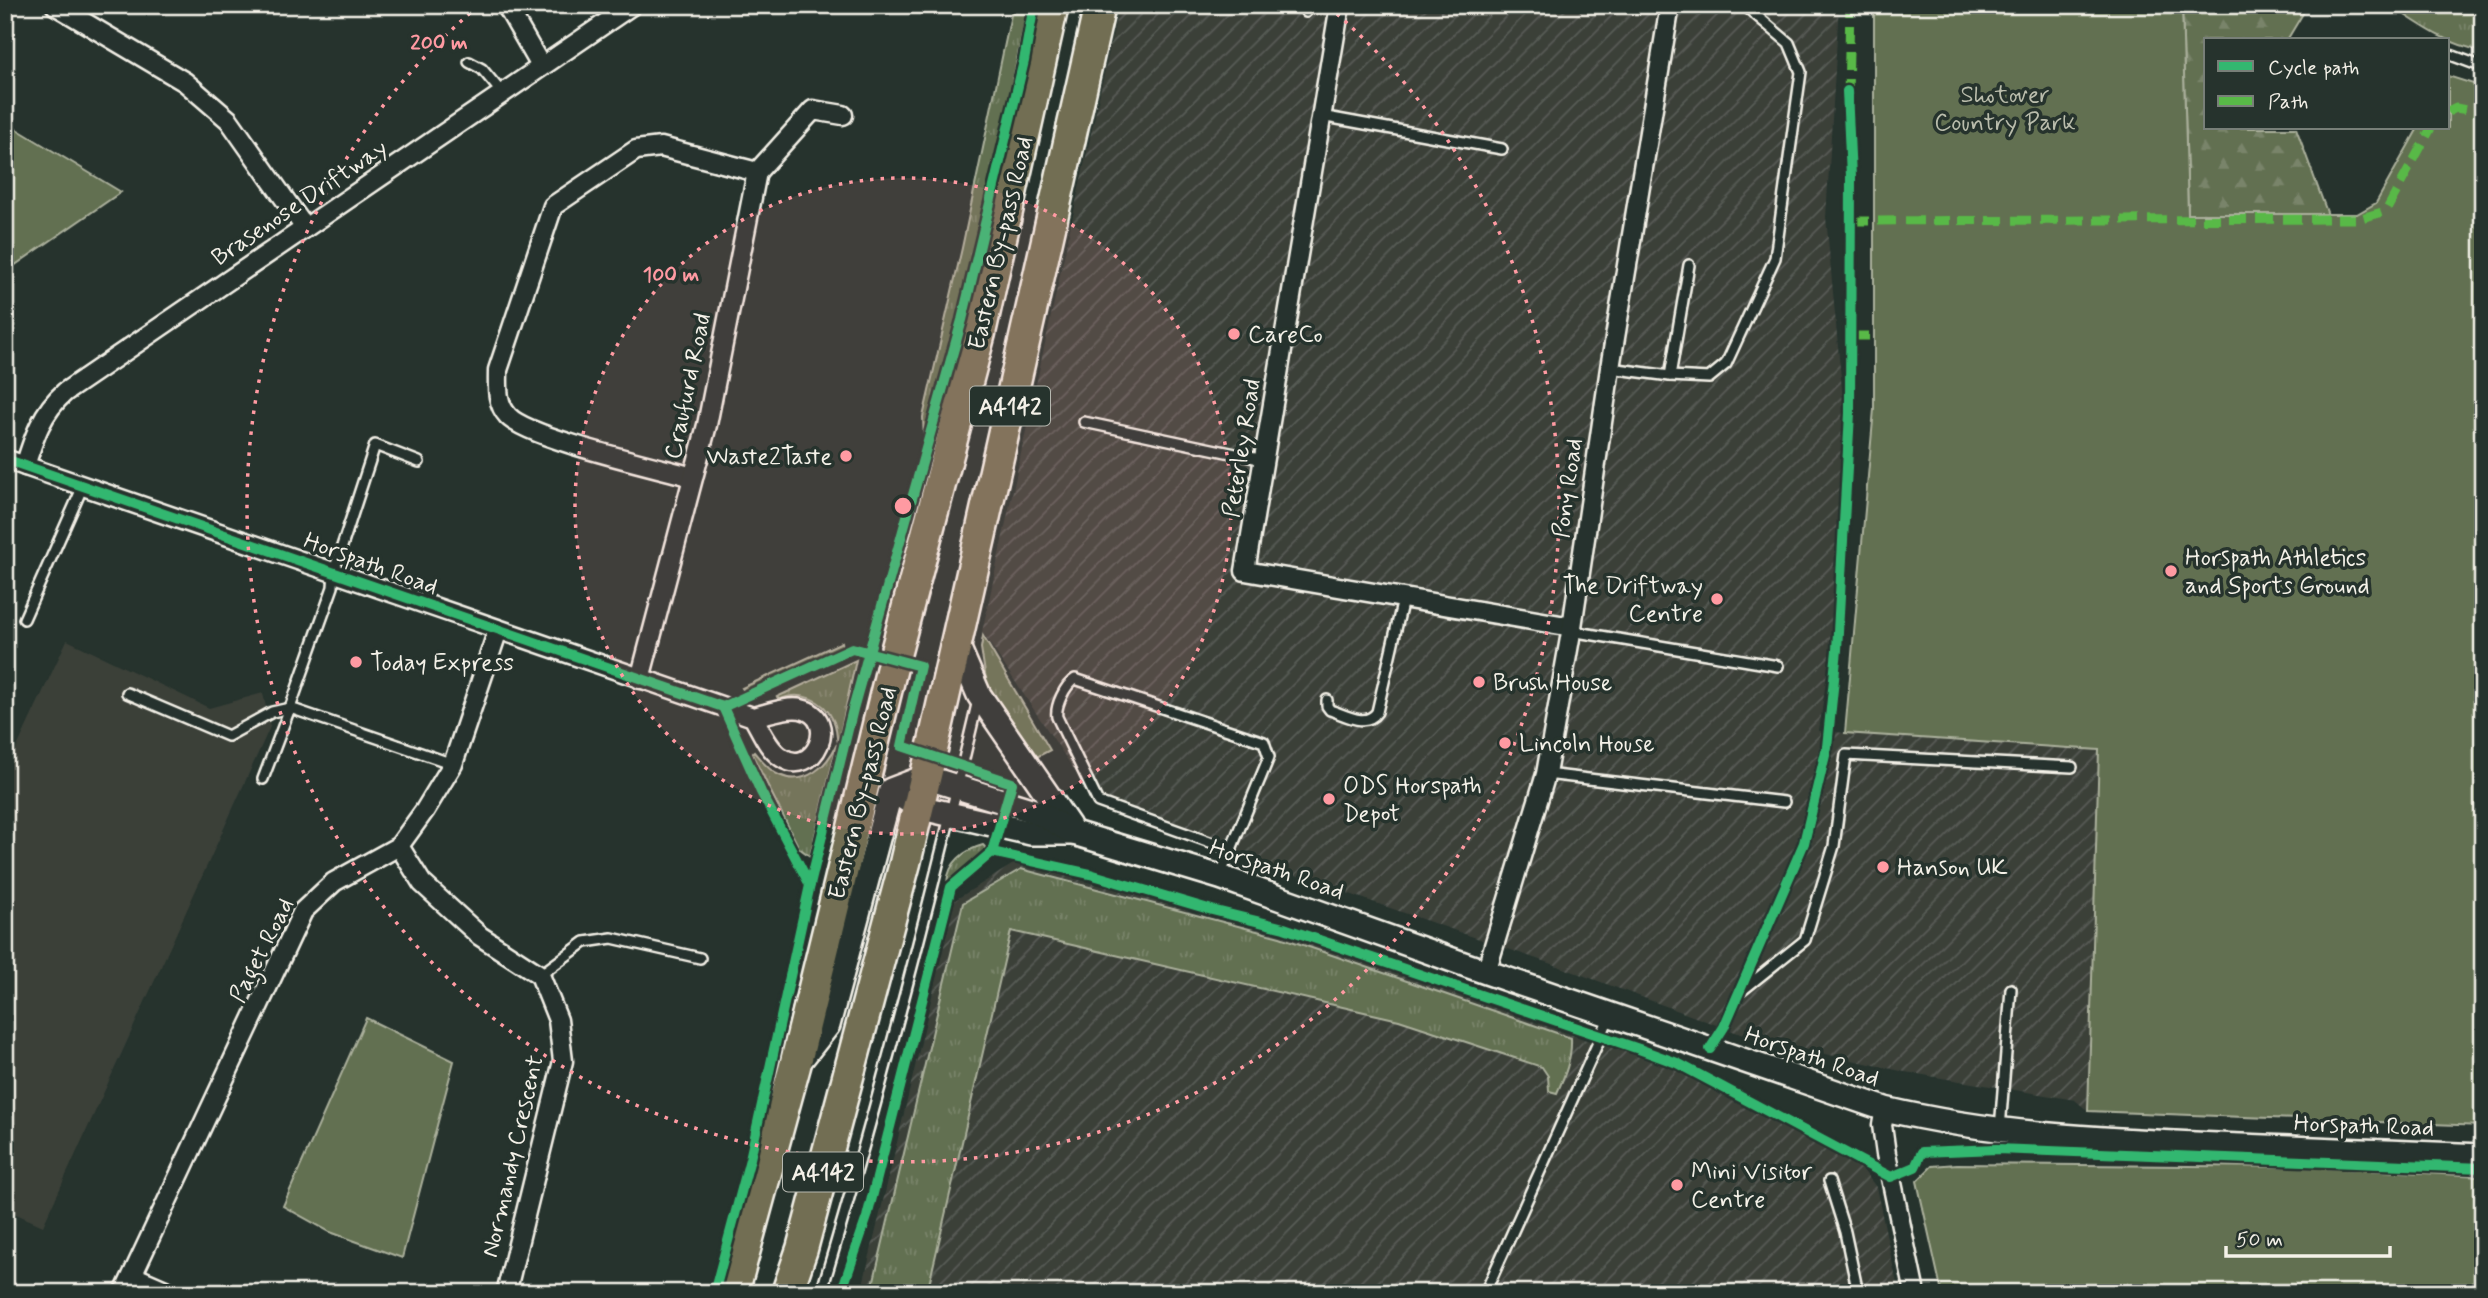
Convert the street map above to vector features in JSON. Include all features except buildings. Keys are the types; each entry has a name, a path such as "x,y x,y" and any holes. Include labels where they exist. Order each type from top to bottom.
{"highway":[{"name":"Eastern By-pass Road","path":"733,1293 795,1066 894,659 980,333 1053,5"},
{"name":"Eastern By-pass Road","path":"787,1293 802,1249 856,1049 918,807 1100,5"}],"street":[{"path":"55,5 185,82 229,120 305,228"},
{"path":"506,5 541,66"},
{"name":"Brasenose Driftway","path":"25,466 43,416 52,403 632,5"},
{"name":"Peterley Road","path":"1340,5 1245,571 1572,629"},
{"name":"Pony Road","path":"1486,972 1546,774 1572,629 1610,368 1670,5"},
{"path":"693,477 532,432 508,416 498,396 498,370 553,206 636,150 661,147 757,172 813,110 843,114"},
{"name":"Craufurd Road","path":"640,679 707,425 757,172"},
{"name":"Horspath Road","path":"5,459 753,718"},
{"name":"Paget Road","path":"124,1293 303,911 334,882 399,846 425,810 453,764 498,630"},
{"path":"957,644 979,695 1074,833"},
{"name":"Horspath Road","path":"871,759 891,790 918,807 1031,834 1074,833"},
{"path":"795,1066 828,1026 891,790 925,776"},
{"name":"Horspath Road","path":"925,776 1037,812 1074,833 1220,877 1885,1109 1941,1122 1999,1130 2120,1141 2483,1156"},
{"path":"399,846 422,883 480,936 540,975"},
{"name":"Normandy Crescent","path":"506,1293 563,1061 558,1020 540,975"},
{"path":"1885,1109 1882,1125 1886,1154 1915,1293"},
{"path":"132,1276 172,1293"}],"lane":[{"path":"1610,368 1709,378 1726,364 1775,258 1801,72 1789,43 1744,5"},
{"path":"2450,55 2483,67"},
{"path":"470,62 482,69 502,93"},
{"path":"1321,116 1502,149"},
{"path":"1670,376 1689,264"},
{"path":"1084,422 1264,460"},
{"path":"263,779 333,587 334,571 375,445 419,462"},
{"path":"24,619 83,486"},
{"path":"1327,700 1330,710 1365,721 1372,719 1377,712 1403,599"},
{"path":"1572,629 1778,666"},
{"path":"1220,877 1232,850 1269,757 1264,742 1075,679 1069,682 1056,711 1057,717 1098,802 1232,850"},
{"path":"127,693 228,736 272,712 290,708 453,764"},
{"path":"821,1293 857,1170 951,815 979,695"},
{"path":"1710,1049 1724,1027 1804,843 1827,747"},
{"path":"1739,993 1805,940 1833,846 1846,755 2072,767"},
{"path":"1546,774 1784,802"},
{"path":"540,975 585,942 612,938 700,958"},
{"path":"1999,1130 2011,989"},
{"path":"1485,1293 1610,1014"},
{"path":"1829,1181 1845,1232 1858,1293"}],"shaded area":[{"path":"1119,5 1839,5 1826,217 1845,422 1836,607 1819,731 2099,750 2088,1111 2075,1100 1905,1072 1746,1036 1566,969 1099,807 982,632"},
{"path":"67,640 209,708 263,693 270,727 43,1226 5,1209 5,773"},
{"path":"1015,863 1280,933 1598,1044 1674,1066 1859,1165 1876,1187 1899,1293 861,1293 955,900"}],"green space":[{"path":"1013,5 1028,5 998,154 924,441 923,417"},
{"name":"Horspath Athletics and Sports Ground","path":"1874,5 2182,5 2188,214 2357,214 2376,203 2417,130 2450,130 2450,77 2483,87 2483,1126 2088,1111 2099,750 1845,733 1874,409"},
{"path":"2182,5 2308,5 2288,38 2204,38 2204,130 2297,130 2328,215 2188,214"},
{"path":"2390,5 2483,5 2483,51 2458,44 2423,27"},
{"path":"5,122 121,192 5,272"},
{"path":"983,636 1050,750 1033,759 987,686 981,648"},
{"path":"842,642 843,647 746,694 742,688"},
{"path":"856,660 838,743 833,720 824,707 803,696 779,700 777,697"},
{"path":"837,744 810,856 799,848 752,754 754,752 775,773 798,778 821,767"},
{"path":"983,845 984,855 947,883 950,869 958,858"},
{"path":"1021,869 1280,937 1571,1038 1565,1073 1557,1093 1549,1091 1548,1076 1542,1067 1399,1020 1011,931 927,1293 871,1293 963,903"},
{"path":"366,1018 454,1061 402,1258 330,1232 283,1206"},
{"path":"1932,1166 2300,1167 2483,1176 2483,1293 1942,1293 1917,1181"}],"marked path":[{"path":"1848,97 1850,5"},
{"path":"2450,111 2456,108 2483,113"},
{"path":"1851,221 2358,219 2386,211 2430,130"},
{"path":"1851,336 1874,336"}],"cycle path":[{"path":"714,1293 750,1159 810,885 853,709 962,320 1024,61 1034,5"},
{"path":"1710,1049 1724,1027 1804,843 1827,747 1837,650 1850,413 1851,177 1847,91"},
{"path":"5,459 723,707"},
{"path":"723,707 852,648 920,666 902,746 1012,783 992,852 951,887 867,1217 841,1293"},
{"path":"723,707 761,792 810,885"},
{"path":"992,852 1090,874 1284,928 1639,1049 1677,1063 1891,1177 1915,1167 1922,1152 1997,1149 2483,1168"}],"place":[{"name":"CareCo","path":"1234,334"},
{"name":"Waste2Taste","path":"846,456"},
{"name":"Horspath Athletics and Sports Ground","path":"2171,571"},
{"name":"The Driftway Centre","path":"1717,599"},
{"name":"Today Express","path":"356,662"},
{"name":"Brush House","path":"1479,682"},
{"name":"Lincoln House","path":"1505,743"},
{"name":"ODS Horspath Depot","path":"1329,799"},
{"name":"Hanson UK","path":"1883,867"},
{"name":"Mini Visitor Centre","path":"1677,1185"}],"park label":[{"name":"Shotover Country Park","path":"2005,108"}]}
